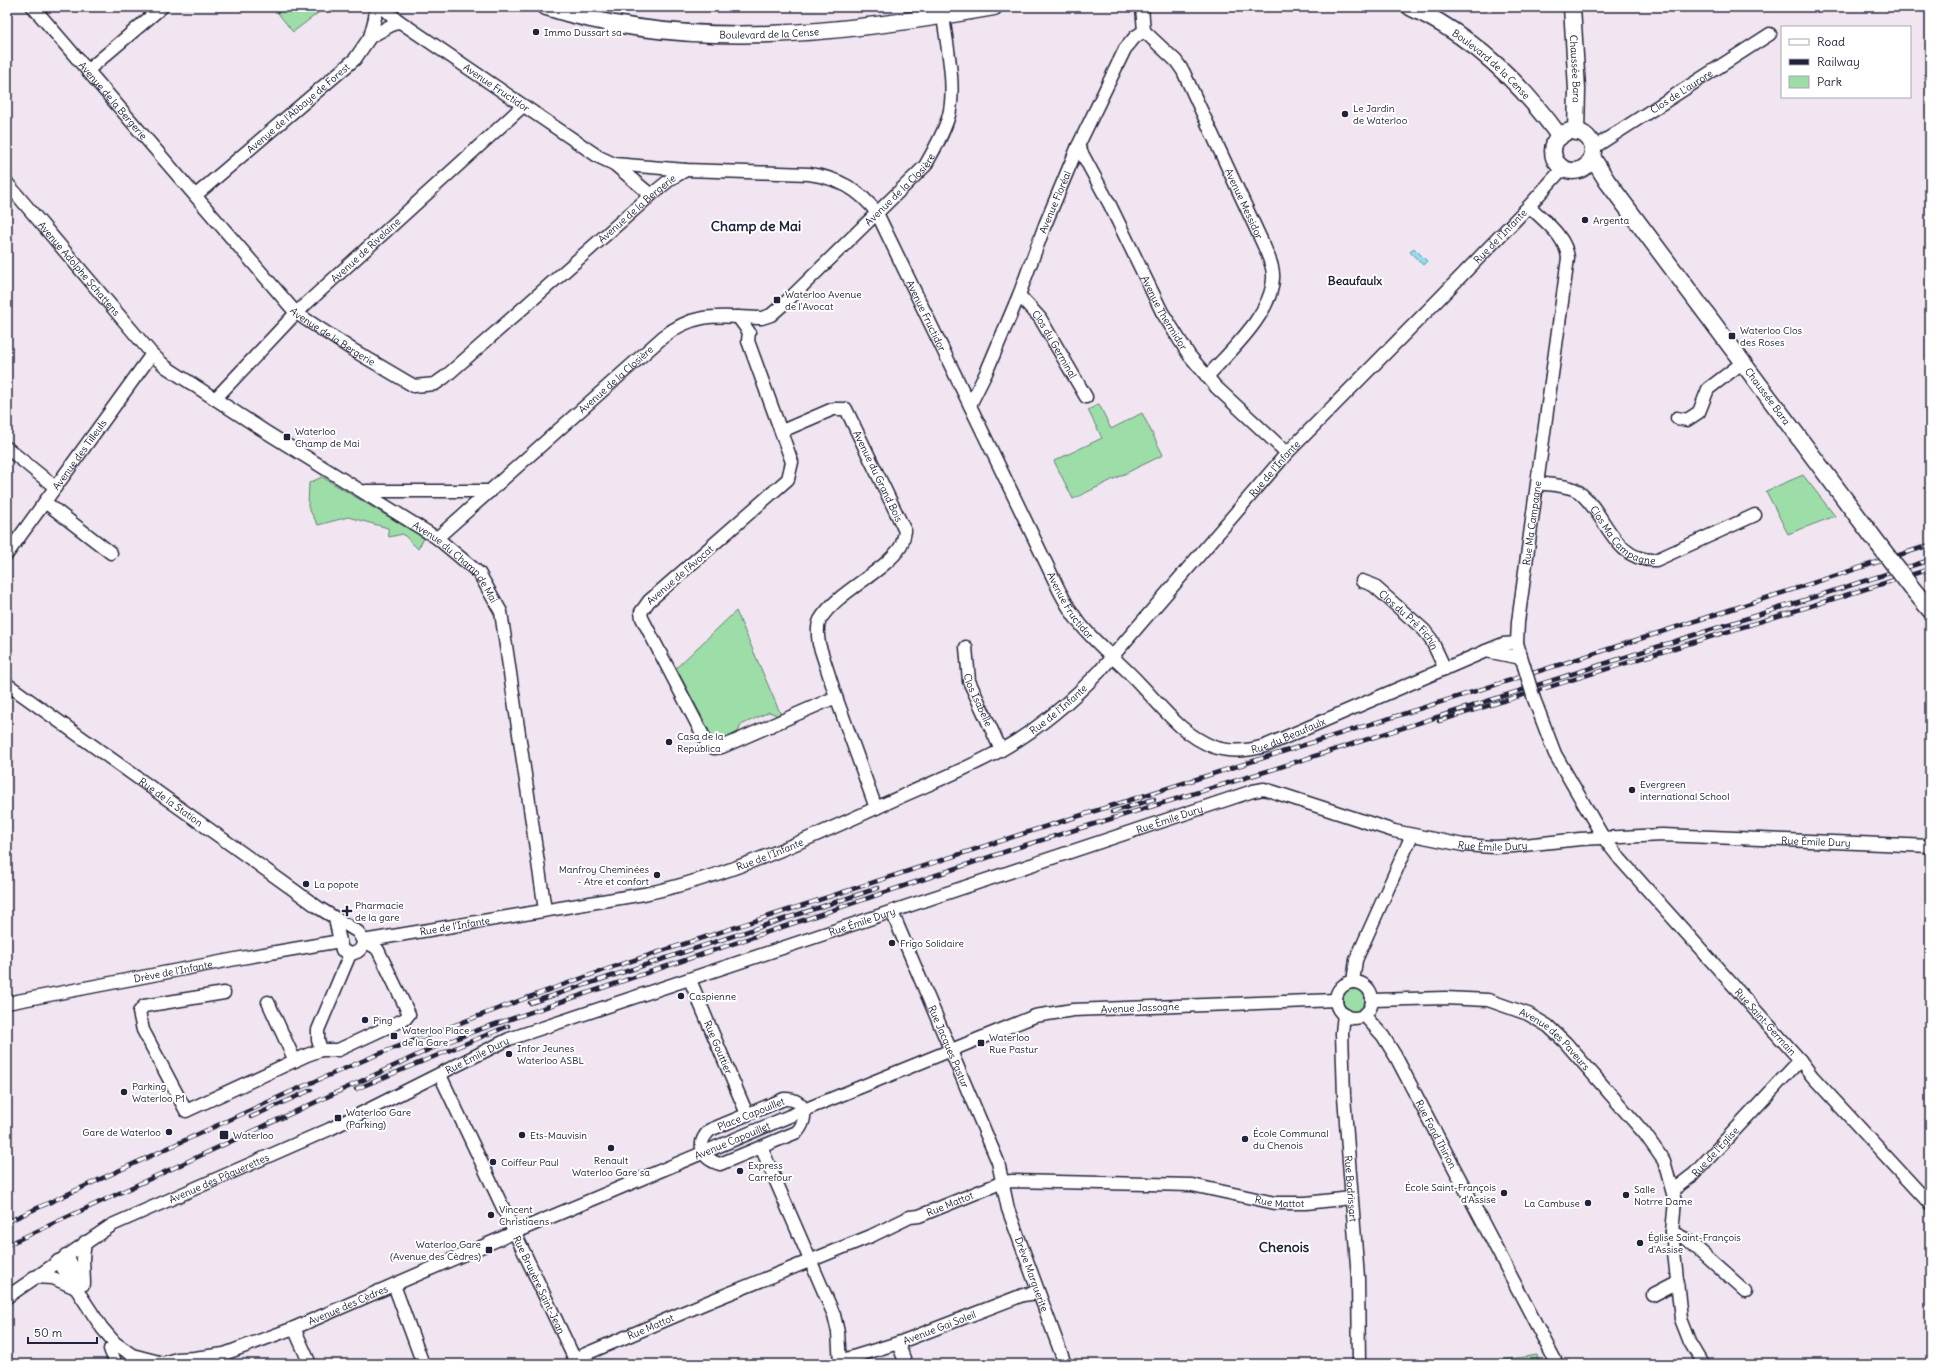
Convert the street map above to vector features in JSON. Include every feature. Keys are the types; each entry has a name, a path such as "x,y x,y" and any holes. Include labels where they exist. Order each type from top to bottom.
{"main road":[{"name":"Boulevard de la Cense","path":"546,7 606,22 649,29 740,34 813,32 944,16 994,7"},
{"name":"Boulevard de la Cense","path":"1410,7 1462,37 1495,63 1521,89 1560,137"},
{"name":"Chaussée Bara","path":"1572,7 1577,89 1576,132"},
{"path":"1576,132 1587,137 1589,158 1569,171 1563,168 1554,157 1553,150 1560,137 1564,134 1576,132"},
{"name":"Chaussée Bara","path":"1589,158 1742,363 1930,610"}],"street":[{"name":"Avenue de la Bergerie","path":"33,7 296,313 403,381 414,386 435,384 650,195 672,178 686,170"},
{"path":"88,70 162,7"},
{"path":"370,37 376,7"},
{"name":"Avenue Fructidor","path":"381,7 523,106 599,157 614,164 650,195"},
{"path":"1142,7 1144,31"},
{"name":"Avenue de la Closière","path":"749,332 762,318 779,308 925,166 938,142 949,115 951,84 944,16"},
{"name":"Avenue de l'Abbaye de Forest","path":"196,195 355,59 370,37 399,21"},
{"name":"Avenue Floréal","path":"970,405 986,373 1019,295 1045,225 1078,146 1125,49 1135,37 1144,31"},
{"name":"Avenue Messidor","path":"1144,31 1176,61 1184,72 1271,261 1274,277 1272,292 1267,305 1259,318 1207,377"},
{"name":"Clos de L'aurore","path":"1589,158 1770,34"},
{"name":"Avenue de Rivelaine","path":"215,399 296,313 523,106"},
{"name":"Avenue Thermidor","path":"1078,146 1110,204 1162,312 1189,355 1207,377 1287,453"},
{"name":"Avenue Fructidor","path":"614,164 686,170 809,174 826,176 843,182 868,201 877,213 1070,609 1083,628 1112,657"},
{"name":"Rue de l'Infante","path":"363,941 644,894 677,887 708,878 765,856 876,808 956,773 1001,750 1043,721 1082,690 1287,453 1529,206 1563,168"},
{"name":"Avenue Adolphe Schattens","path":"7,183 152,354"},
{"name":"Rue Ma Campagne","path":"1529,206 1562,240 1567,248 1568,258 1517,643 1534,699 1555,754 1603,837"},
{"name":"Clos du Germinal","path":"1019,295 1040,318 1086,397"},
{"name":"Avenue de l'Avocat","path":"738,317 749,332 748,341 792,462 788,478 643,606 641,612 642,618 708,745 714,748 722,747 836,697"},
{"name":"Avenue de la Closière","path":"437,538 672,329 684,322 696,318 762,318"},
{"name":"Avenue du Champ de Mai","path":"152,354 166,367 215,399 307,457 365,491 437,538 479,573 501,612 545,910"},
{"name":"Avenue des Tilleuls","path":"7,554 152,354"},
{"path":"1677,418 1687,420 1697,415 1701,409 1708,389 1742,363"},
{"name":"Avenue du Grand Bois","path":"782,431 833,408 846,409 905,531 902,545 893,555 833,606 819,621 818,638 836,697 876,808"},
{"path":"7,448 55,487"},
{"name":"Clos Ma Campagne","path":"1538,483 1578,491 1588,500 1624,549 1635,558 1642,560 1656,560 1755,515"},
{"path":"365,491 491,490"},
{"path":"45,502 111,553"},
{"name":"Clos du Pré Fichin","path":"1362,581 1373,585 1424,630 1431,639 1445,668"},
{"name":"Rue du Beaufaulx","path":"1112,657 1182,728 1198,739 1214,746 1239,751 1265,746 1486,651 1504,644 1517,643"},
{"name":"Clos Isabelle","path":"966,647 969,681 1001,750"},
{"path":"1486,651 1522,662"},
{"name":"Rue de la Station","path":"7,684 335,919 343,922 354,930"},
{"name":"Rue Émile Dury","path":"440,1075 509,1039 1254,791 1264,789 1387,829 1463,845 1494,847 1603,837 1669,835 1930,846"},
{"path":"1353,982 1356,960 1412,835"},
{"name":"Rue Saint-Germain","path":"1603,837 1674,922 1800,1060 1812,1076 1930,1204"},
{"name":"Rue Jacques Pastur","path":"892,912 998,1162 1003,1182"},
{"path":"335,919 342,950 350,954 358,952 361,949 363,941 362,936 354,930 344,933 340,941"},
{"name":"Drève de l'Infante","path":"7,1004 241,958 340,941"},
{"path":"224,993 144,1006 139,1012 143,1030 186,1111 321,1050 338,1050 405,1020 409,1014 378,950 363,941"},
{"path":"321,1050 318,1040 318,1030 350,954"},
{"name":"Rue Gouttier","path":"690,980 747,1114"},
{"path":"1353,982 1362,984 1367,988 1372,1000 1371,1006 1364,1015 1354,1018 1344,1014 1338,1007 1336,1000 1340,990 1344,986 1353,982"},
{"name":"Avenue des Paveurs","path":"1372,1000 1469,998 1488,1000 1517,1008 1536,1018 1553,1030 1565,1042 1645,1134 1660,1154 1673,1190"},
{"name":"Avenue Jassogne","path":"950,1050 1019,1021 1035,1016 1073,1010 1336,1000"},
{"path":"268,1002 295,1061"},
{"name":"Rue Bodrissart","path":"1344,1014 1342,1032 1343,1072 1358,1278 1359,1364"},
{"name":"Rue Fond Thirion","path":"1364,1015 1383,1036 1396,1057 1557,1364"},
{"name":"Avenue Capouillet","path":"514,1233 950,1050"},
{"name":"Rue de l'Église","path":"1673,1190 1694,1174 1800,1060"},
{"name":"Rue Bruyère Saint-Jean","path":"440,1075 575,1362"},
{"name":"Avenue des Pâquerettes","path":"7,1297 85,1242 129,1216 330,1129 440,1075"},
{"name":"Place Capouillet","path":"704,1153 702,1144 703,1137 747,1114 784,1099 791,1099 798,1102 804,1110"},
{"path":"704,1153 710,1161 720,1164 797,1132 803,1125 805,1117 804,1110"},
{"path":"761,1147 834,1315 838,1332 840,1363"},
{"name":"Rue Mattot","path":"575,1362 871,1236 910,1217 919,1216 1003,1182 1205,1186 1264,1202 1275,1203 1306,1203 1351,1198"},
{"name":"Drève Marguerite","path":"1003,1182 1008,1208 1065,1364"},
{"path":"1673,1190 1675,1201 1672,1232 1681,1319 1690,1342 1703,1364"},
{"path":"1672,1232 1688,1240 1745,1291"},
{"name":"Avenue des Cèdres","path":"62,1258 81,1287 102,1328 115,1343 132,1355 163,1363 177,1359 224,1354 294,1328 514,1233"},
{"name":"Avenue des Cèdres","path":"81,1287 85,1242"},
{"path":"34,1277 54,1278 81,1287"},
{"path":"1653,1295 1678,1282"},
{"path":"394,1285 423,1364"},
{"name":"Avenue Gai Soleil","path":"840,1363 898,1344 1023,1295 1038,1292"},
{"path":"294,1328 310,1364"},
{"path":"898,1344 906,1364"},
{"path":"110,1349 116,1364"}],"green space":[{"path":"273,7 326,7 293,32"},
{"path":"1099,404 1111,429 1142,413 1163,455 1073,499 1054,461 1102,438 1088,410"},
{"path":"1803,475 1835,516 1788,534 1766,491"},
{"path":"322,477 424,538 418,549 403,534 389,537 388,528 348,517 318,525 308,507 309,483"},
{"path":"736,611 781,715 779,716 769,712 741,725 738,732 723,739 716,739 708,734 709,730 676,668"},
{"path":"1355,987 1364,991 1368,1000 1364,1009 1355,1013 1346,1009 1342,1000 1346,991"},
{"path":"1537,1355 1539,1364 1489,1364 1489,1362"}],"water":[{"path":"1414,248 1427,261 1423,265 1410,252"}],"railway":[{"path":"7,1222 290,1092 381,1053 616,966 1025,833 1587,656 1930,545"},
{"path":"7,1245 426,1051 475,1031 1019,847 1274,769 1930,560"},
{"path":"1439,721 1930,569"},
{"path":"1112,812 1154,799"},
{"path":"530,1003 878,888"},
{"path":"356,1089 508,1026"},
{"path":"251,1117 311,1090"}],"place":[{"name":"Immo Dussart sa","path":"536,32"},
{"name":"Le Jardin de Waterloo","path":"1345,114"},
{"name":"Argenta","path":"1585,220"},
{"name":"Waterloo Avenue de l'Avocat","path":"777,300"},
{"name":"Waterloo Clos des Roses","path":"1732,336"},
{"name":"Waterloo Champ de Mai","path":"287,437"},
{"name":"Casa de la República","path":"669,742"},
{"name":"Evergreen international School","path":"1632,790"},
{"name":"Manfroy Cheminées - Atre et confort","path":"657,875"},
{"name":"La popote","path":"306,884"},
{"name":"Pharmacie de la gare","path":"347,911"},
{"name":"Frigo Solidaire","path":"892,943"},
{"name":"Caspienne","path":"681,996"},
{"name":"Ping","path":"365,1020"},
{"name":"Waterloo Place de la Gare","path":"394,1036"},
{"name":"Waterloo Rue Pastur","path":"981,1043"},
{"name":"Infor Jeunes Waterloo ASBL","path":"509,1054"},
{"name":"Parking Waterloo P1","path":"124,1092"},
{"name":"Waterloo Gare (Parking)","path":"338,1118"},
{"name":"Gare de Waterloo","path":"169,1132"},
{"name":"Waterloo","path":"224,1135"},
{"name":"Ets-Mauvisin","path":"522,1135"},
{"name":"École Communal du Chenois","path":"1245,1139"},
{"name":"Renault Waterloo Gare sa","path":"611,1148"},
{"name":"Coiffeur Paul","path":"493,1162"},
{"name":"Express Carrefour","path":"740,1171"},
{"name":"École Saint-François d'Assise","path":"1504,1193"},
{"name":"Salle Notrre Dame","path":"1626,1195"},
{"name":"La Cambuse","path":"1588,1203"},
{"name":"Vincent Christiaens","path":"491,1215"},
{"name":"Église Saint-François d'Assise","path":"1640,1243"},
{"name":"Waterloo Gare (Avenue des Cèdres)","path":"489,1250"}],"district":[{"name":"Champ de Mai","path":"756,226"},
{"name":"Beaufaulx","path":"1355,280"},
{"name":"Chenois","path":"1284,1247"}]}
